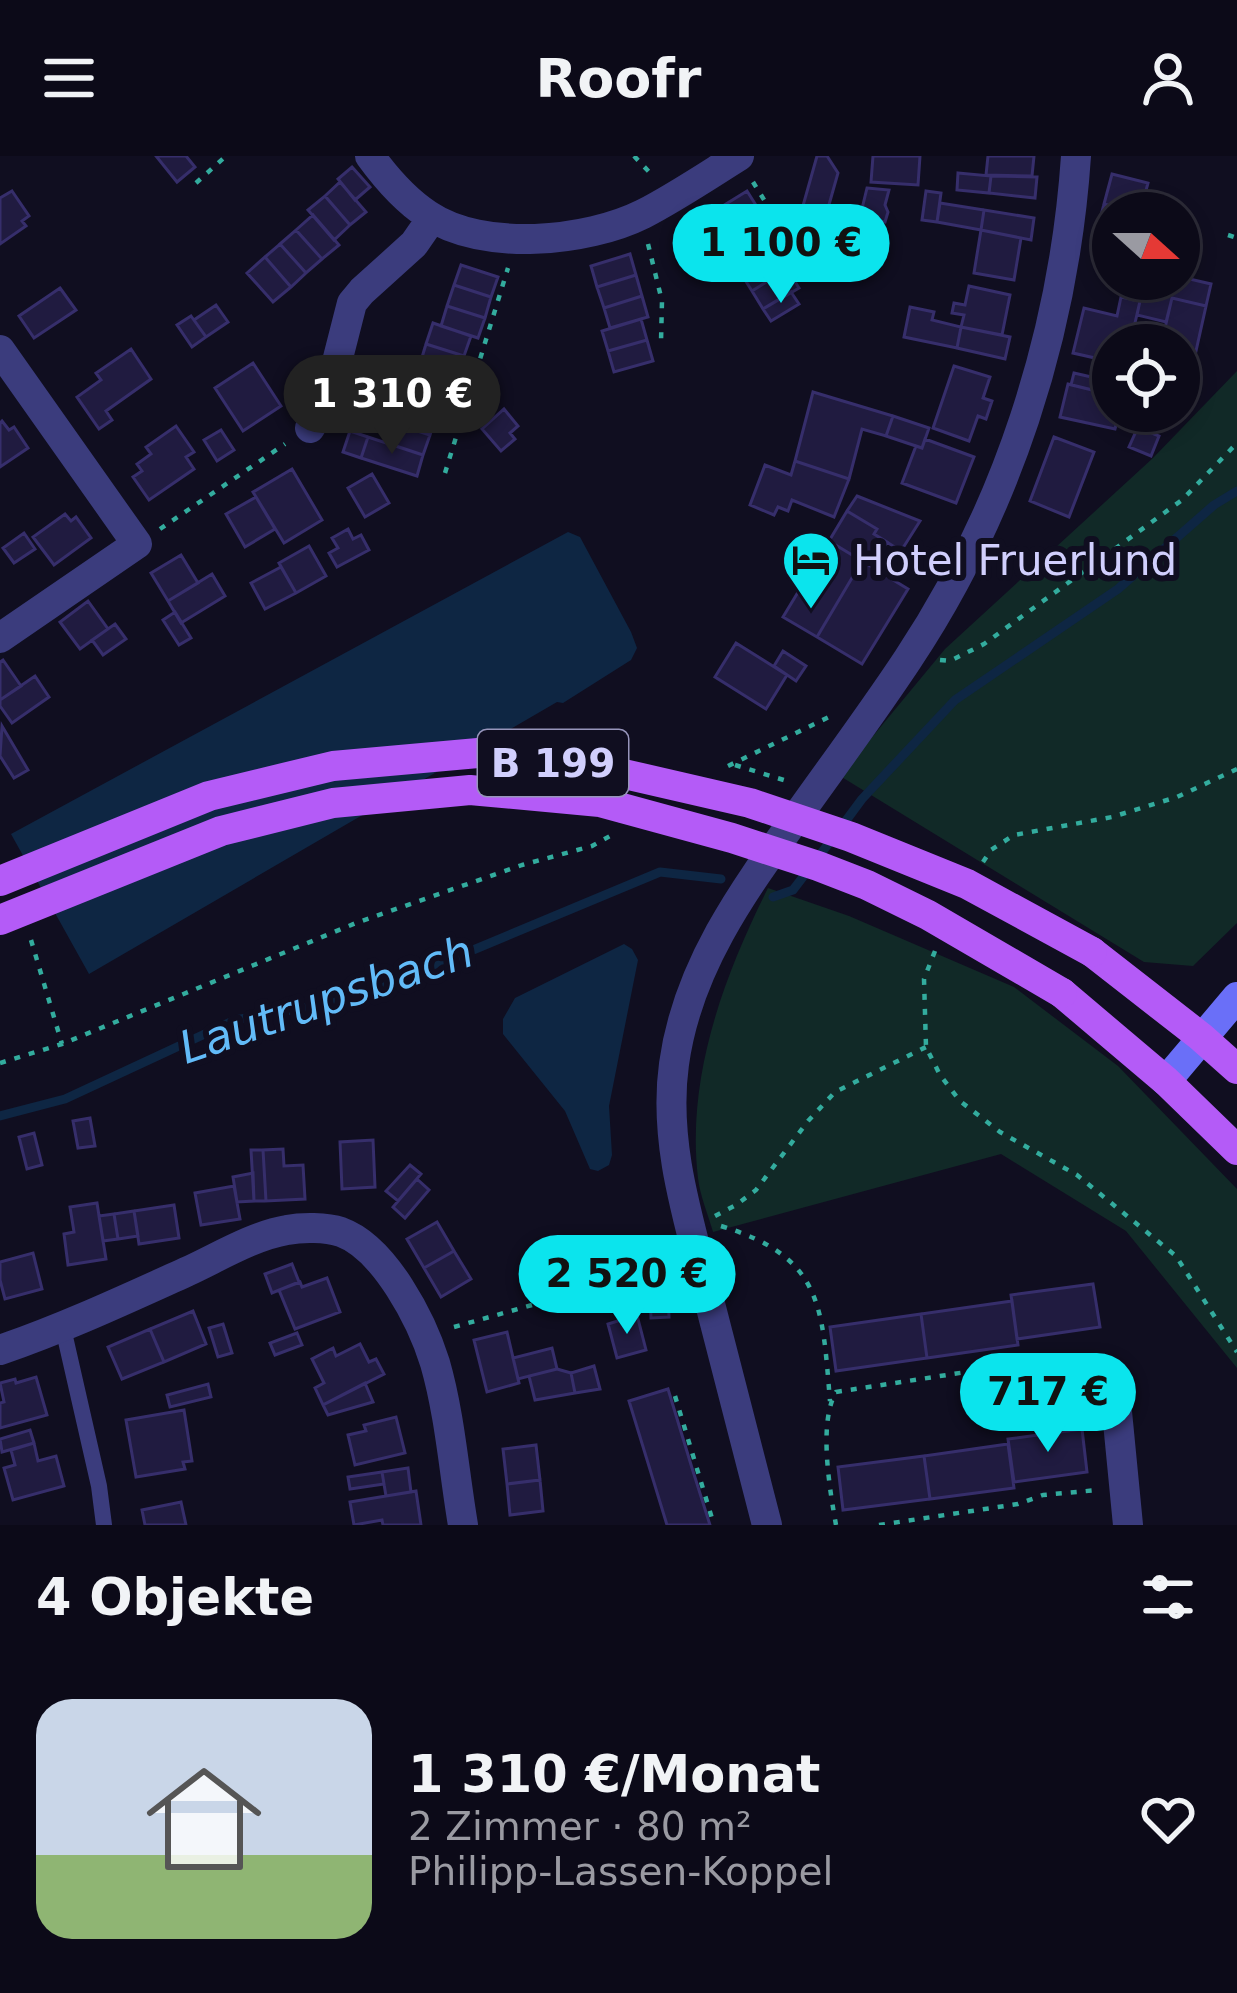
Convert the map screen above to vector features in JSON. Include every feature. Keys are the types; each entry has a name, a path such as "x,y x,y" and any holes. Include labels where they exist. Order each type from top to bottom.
{"main road":[{"name":"B 199","path":"0,881 208,796 333,766 478,753 611,771 751,803 967,884 1092,952 1237,1069"},
{"name":"B 199","path":"11,921 221,831 333,803 470,790 600,802 818,866 928,915 1062,993 1166,1081 1237,1150"},
{"path":"1166,1081 1237,997"}],"street":[{"path":"370,156 432,218 460,230 553,239 598,232 640,215 738,157"},
{"path":"767,1525 675,1154 674,1064 686,1010 711,945 749,882 921,637 985,521 1015,452 1037,379 1059,284 1076,156"},
{"path":"310,428 328,397 352,303 414,244 432,218"},
{"path":"0,350 137,544 0,638"},
{"path":"0,1350 63,1328 286,1230 339,1231 362,1244 381,1264 425,1335 436,1366 463,1525"},
{"path":"1114,1382 1128,1525"}],"lane":[{"path":"63,1328 104,1525"}],"path":[{"path":"196,183 226,156"},
{"path":"738,157 789,240 800,271"},
{"path":"640,215 662,301 661,342"},
{"path":"1228,236 1237,238"},
{"path":"445,472 506,280 512,238"},
{"path":"137,544 310,428"},
{"path":"950,661 984,644 1182,500 1237,443"},
{"path":"731,764 815,790"},
{"path":"0,1063 62,1044 356,923 522,865"},
{"path":"11,921 32,943 62,1044"},
{"path":"836,1525 826,1472 830,1403 823,1337 809,1282 774,1248 704,1222 756,1190 835,1092 926,1047"},
{"path":"425,1335 699,1258"},
{"path":"830,1403 836,1392 1064,1357 1089,1359 1114,1382"},
{"path":"675,1396 714,1525"},
{"path":"879,1525 1018,1504 1043,1495 1124,1487"}],"green space":[{"path":"1237,371 1237,923 1193,966 1144,962 840,776 945,649 1178,432 1200,432 1200,409"},
{"path":"768,888 849,916 1014,987 1118,1066 1237,1189 1237,1368 1126,1231 1001,1154 713,1232 699,1185 696,1140 703,1065 723,992"}],"water":[{"path":"568,532 580,537 631,632 637,648 631,660 89,974 11,834"},
{"path":"624,944 638,960 609,1106 612,1155 609,1165 598,1171 590,1169 565,1111 503,1034 503,1019 515,998"}],"building":[{"path":"156,156 186,156 195,167 177,182"},
{"path":"817,156 827,156 838,173 815,254 797,227"},
{"path":"873,156 920,156 918,185 871,182"},
{"path":"988,156 1034,156 1032,176 986,175"},
{"path":"352,167 370,187 355,200 338,179"},
{"path":"958,173 991,176 989,193 957,190"},
{"path":"1112,174 1148,183 1146,192 1107,192"},
{"path":"991,176 1037,177 1035,198 989,193"},
{"path":"340,182 366,212 350,225 325,196"},
{"path":"867,188 889,190 885,222 860,217"},
{"path":"12,191 29,216 22,221 26,226 0,244 0,198"},
{"path":"747,191 759,210 725,231 713,212"},
{"path":"926,191 941,193 937,222 922,220"},
{"path":"325,196 350,225 334,240 308,210"},
{"path":"940,203 984,210 981,230 937,222"},
{"path":"759,210 770,228 736,249 725,231"},
{"path":"984,210 1034,218 1031,240 981,230"},
{"path":"313,215 339,245 322,259 296,230"},
{"path":"770,228 781,247 747,268 736,249"},
{"path":"296,230 322,259 306,273 280,244"},
{"path":"981,230 1021,238 1014,280 974,273"},
{"path":"280,244 306,273 291,287 265,257"},
{"path":"775,250 787,269 752,291 740,272"},
{"path":"630,254 636,275 597,287 591,266"},
{"path":"265,257 291,287 273,302 247,273"},
{"path":"461,265 498,277 491,297 454,285"},
{"path":"787,269 799,288 763,309 752,291"},
{"path":"636,275 642,296 604,308 597,287"},
{"path":"1200,281 1211,284 1206,306 1180,300 1200,300"},
{"path":"454,285 491,297 485,318 447,306"},
{"path":"969,286 1010,295 1002,335 961,327 964,315 952,313 954,303 965,305"},
{"path":"60,288 76,310 34,338 19,316"},
{"path":"791,292 799,304 771,321 763,309"},
{"path":"642,296 648,317 610,328 604,308"},
{"path":"1120,300 1140,301 1135,324 1092,324 1092,357 1073,353 1084,308 1117,316"},
{"path":"1134,300 1172,300 1166,322 1137,315 1140,301"},
{"path":"1172,300 1206,306 1200,333 1200,324 1166,324"},
{"path":"216,305 228,322 206,337 194,320"},
{"path":"447,306 485,318 478,338 441,326"},
{"path":"910,307 934,312 932,320 961,327 957,348 904,337"},
{"path":"191,316 206,337 192,347 177,325"},
{"path":"641,319 647,340 608,351 602,331"},
{"path":"433,323 471,336 464,356 426,344"},
{"path":"961,327 1010,337 1005,359 957,348"},
{"path":"647,340 653,361 614,372 608,351"},
{"path":"426,344 464,356 458,376 420,364"},
{"path":"131,349 151,379 106,411 112,420 99,429 77,397 101,380 96,373"},
{"path":"253,363 281,406 243,431 215,388"},
{"path":"420,364 458,376 451,397 413,384"},
{"path":"954,366 990,377 983,398 992,401 986,419 978,416 969,441 933,428"},
{"path":"1074,373 1092,377 1092,390 1071,385"},
{"path":"404,381 443,394 436,415 397,402"},
{"path":"1068,384 1092,390 1092,424 1060,417"},
{"path":"813,392 893,416 886,436 862,429 849,479 795,461"},
{"path":"397,402 436,415 430,435 390,422"},
{"path":"504,409 518,426 510,433 515,439 501,451 482,429"},
{"path":"893,416 929,428 922,448 886,436"},
{"path":"390,422 430,435 423,455 384,442"},
{"path":"0,423 9,430 14,427 28,448 0,467"},
{"path":"176,426 194,452 186,457 194,469 149,500 133,477 142,471 137,464 151,454 146,447"},
{"path":"221,430 234,450 217,461 204,440"},
{"path":"350,431 368,437 361,458 343,452"},
{"path":"1136,432 1159,436 1151,456 1129,447"},
{"path":"368,437 423,455 417,476 361,458"},
{"path":"1054,437 1094,452 1069,517 1030,501"},
{"path":"925,439 974,457 956,503 902,483 916,446 922,448"},
{"path":"795,461 849,479 834,517 792,500 788,511 778,507 774,515 750,505 765,465 791,475"},
{"path":"292,469 322,520 284,543 253,492"},
{"path":"372,474 389,503 365,517 348,488"},
{"path":"857,496 920,521 901,551 847,511"},
{"path":"256,497 275,529 245,547 226,514"},
{"path":"847,511 877,529 874,534 887,542 872,567 829,541"},
{"path":"65,514 71,521 76,517 91,538 54,565 33,537"},
{"path":"348,529 353,539 361,535 369,550 337,567 329,553 338,548 332,538"},
{"path":"24,533 35,549 14,563 3,548"},
{"path":"829,541 862,561 817,637 783,617"},
{"path":"309,546 326,576 296,593 279,563"},
{"path":"181,555 198,583 168,601 151,573"},
{"path":"862,561 908,589 862,664 817,637"},
{"path":"281,567 296,593 265,609 251,583"},
{"path":"212,574 225,596 181,623 168,601"},
{"path":"88,601 108,629 80,649 60,622"},
{"path":"175,612 191,638 179,645 163,620"},
{"path":"115,624 126,639 103,655 92,640"},
{"path":"736,643 787,675 766,709 715,677"},
{"path":"783,651 806,666 796,681 774,666"},
{"path":"0,662 21,686 0,700"},
{"path":"35,676 49,697 12,723 0,700"},
{"path":"2,726 28,770 14,778 0,756"},
{"path":"90,1118 95,1146 78,1148 73,1121"},
{"path":"34,1133 42,1165 27,1169 19,1137"},
{"path":"373,1140 375,1187 342,1189 340,1142"},
{"path":"283,1149 284,1166 303,1165 305,1199 266,1201 263,1150"},
{"path":"251,1150 263,1150 266,1201 254,1201"},
{"path":"410,1165 421,1174 398,1201 386,1191"},
{"path":"253,1173 254,1201 237,1202 233,1177"},
{"path":"417,1179 429,1190 405,1218 393,1207"},
{"path":"234,1186 240,1219 201,1225 195,1193"},
{"path":"97,1203 106,1259 68,1265 64,1234 74,1232 70,1207"},
{"path":"174,1205 179,1238 139,1244 134,1211"},
{"path":"134,1211 138,1236 118,1239 114,1214"},
{"path":"114,1214 118,1239 103,1241 99,1216"},
{"path":"437,1222 454,1251 424,1268 407,1239"},
{"path":"454,1251 471,1279 441,1297 424,1268"},
{"path":"33,1253 42,1289 5,1299 0,1262"},
{"path":"292,1264 299,1282 272,1293 265,1274"},
{"path":"327,1278 340,1312 295,1329 279,1290"},
{"path":"1093,1284 1100,1327 1017,1339 1011,1295"},
{"path":"668,1291 669,1317 651,1318 650,1292"},
{"path":"1012,1301 1018,1345 927,1358 921,1314"},
{"path":"193,1311 206,1344 164,1362 150,1329"},
{"path":"921,1314 927,1358 836,1371 830,1327"},
{"path":"637,1315 646,1350 617,1358 608,1324"},
{"path":"223,1324 232,1353 218,1357 209,1328"},
{"path":"150,1329 164,1362 122,1379 108,1347"},
{"path":"507,1332 519,1383 487,1392 474,1340"},
{"path":"297,1333 302,1345 275,1355 270,1343"},
{"path":"360,1344 369,1362 376,1359 384,1374 323,1405 315,1388 324,1383 312,1359 333,1348 336,1356"},
{"path":"552,1348 557,1369 518,1379 513,1358"},
{"path":"594,1366 600,1389 575,1393 571,1373"},
{"path":"557,1369 571,1373 575,1393 535,1400 529,1376"},
{"path":"36,1377 47,1415 0,1428 0,1403 4,1402 0,1383"},
{"path":"365,1383 373,1402 328,1415 323,1405"},
{"path":"208,1384 211,1397 170,1407 167,1395"},
{"path":"668,1389 710,1525 667,1525 629,1401"},
{"path":"184,1410 192,1461 183,1462 185,1469 136,1477 126,1420"},
{"path":"396,1417 405,1453 355,1465 348,1435 366,1431 364,1425"},
{"path":"1082,1429 1087,1472 1014,1482 1008,1439"},
{"path":"30,1430 34,1443 2,1452 0,1439"},
{"path":"34,1443 38,1461 56,1456 64,1486 13,1500 4,1468 15,1465 11,1450"},
{"path":"1008,1444 1014,1488 930,1499 924,1456"},
{"path":"536,1445 540,1480 507,1484 503,1449"},
{"path":"924,1456 930,1499 843,1510 838,1467"},
{"path":"408,1468 411,1492 386,1496 382,1472"},
{"path":"382,1472 384,1484 350,1489 348,1477"},
{"path":"540,1480 543,1511 510,1515 507,1484"},
{"path":"416,1491 421,1525 383,1525 382,1520 354,1525 350,1502"},
{"path":"181,1502 186,1525 145,1525 142,1510"}],"waterway":[{"name":"Lautrupsbach","path":"842,826 955,700 1118,589 1214,505 1237,491"},
{"name":"Lautrupsbach","path":"773,897 793,890 832,839"},
{"name":"Lautrupsbach","path":"0,1116 65,1099 235,1020 358,998 660,872 721,879"}],"place":[{"name":"Hotel Fruerlund","path":"811,611"}]}
